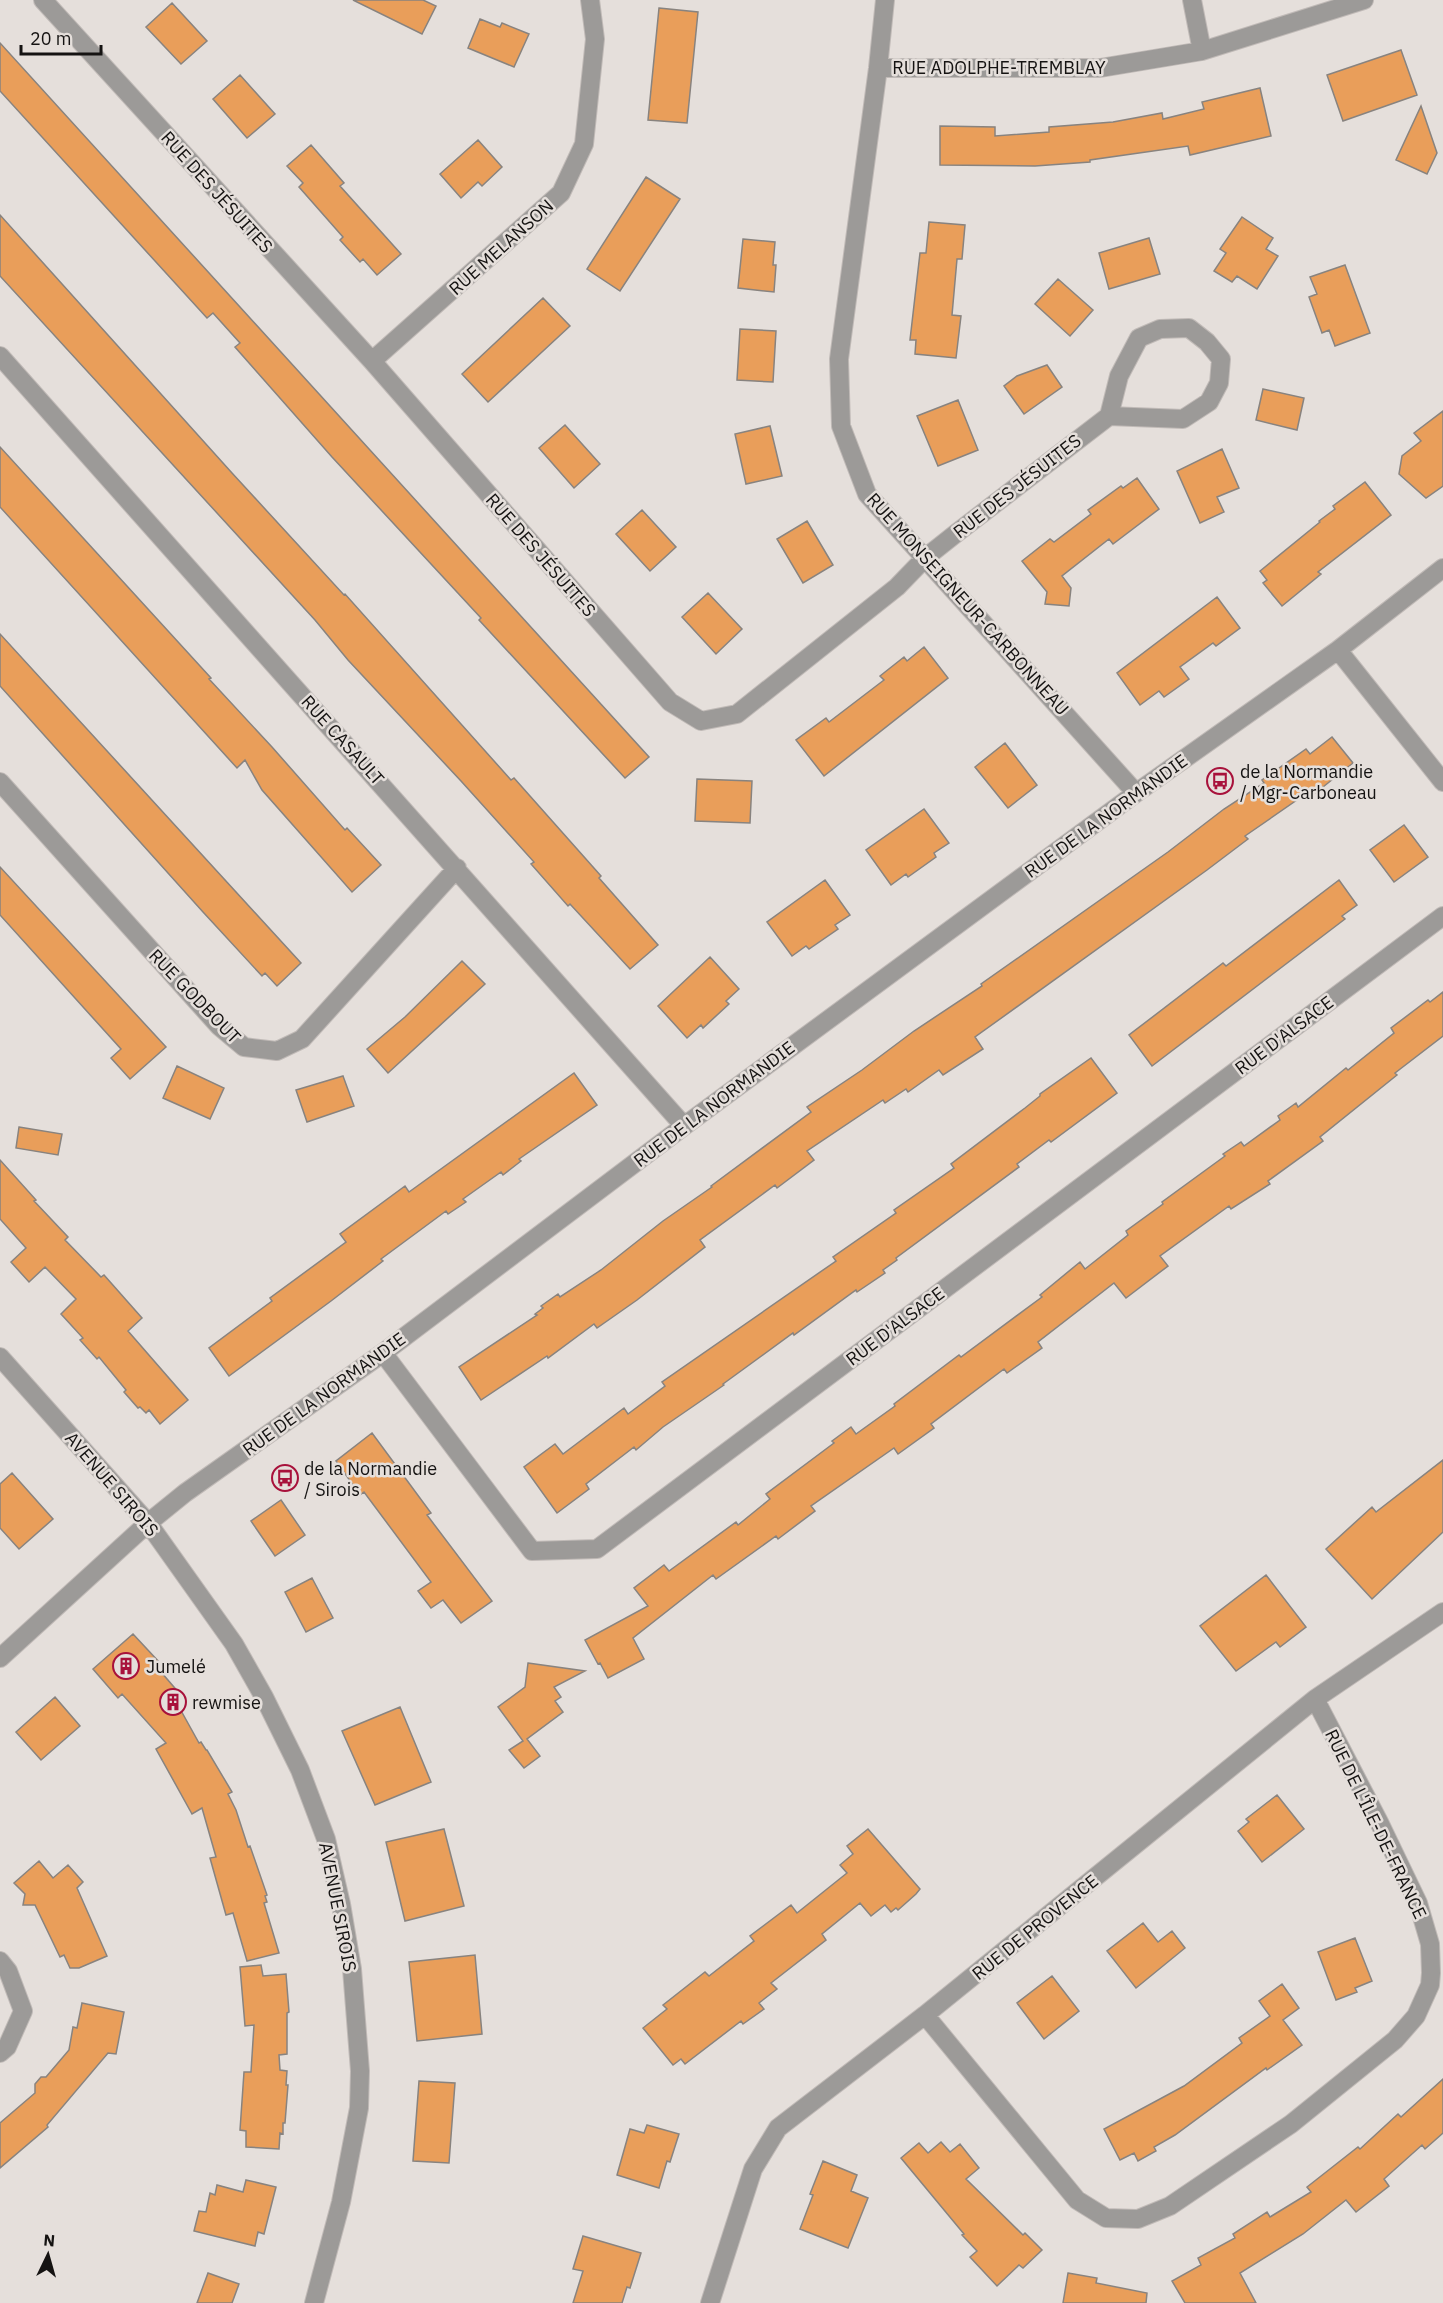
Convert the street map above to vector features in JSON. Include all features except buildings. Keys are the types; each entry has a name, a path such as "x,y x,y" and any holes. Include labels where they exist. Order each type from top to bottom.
{"street":[{"name":"RUE DES JÉSUITES","path":"42,0 372,361 670,702 701,721 737,714 897,587 925,558 1109,416"},
{"name":"RUE MELANSON","path":"372,361 561,194 584,144 595,39 590,0"},
{"name":"RUE MONSEIGNEUR-CARBONNEAU","path":"885,0 839,359 841,426 867,494 1136,793"},
{"path":"1192,0 1202,51"},
{"name":"RUE ADOLPHE-TREMBLAY","path":"878,68 1100,68 1202,51 1364,0"},
{"path":"1189,328 1207,342 1221,359 1219,383 1209,402 1183,419 1109,416 1119,376 1139,339 1160,329 1189,328"},
{"name":"RUE CASAULT","path":"0,356 684,1126"},
{"name":"RUE DE LA NORMANDIE","path":"0,1658 148,1523 185,1493 383,1353 684,1126 1136,793 1338,650 1443,568"},
{"path":"1338,650 1443,782"},
{"name":"RUE GODBOUT","path":"0,782 219,1026 244,1047 277,1051 302,1039 457,868"},
{"name":"RUE D'ALSACE","path":"383,1353 532,1551 597,1549 1443,916"},
{"name":"AVENUE SIROIS","path":"0,1357 148,1523 234,1644 264,1697 300,1770 326,1839 341,1904 352,1969 360,2071 359,2108 341,2202 314,2303"},
{"name":"RUE DE PROVENCE","path":"710,2303 753,2169 778,2128 925,2015 1315,1700 1443,1612"},
{"name":"RUE DE L'ÎLE-DE-FRANCE","path":"925,2015 1077,2200 1106,2218 1138,2219 1170,2206 1291,2124 1359,2071 1395,2040 1416,2016 1430,1985 1430,1944 1418,1903 1379,1822 1315,1700"},
{"path":"0,1961 8,1971 23,2011 7,2047 0,2052"}],"place":[{"name":"de la Normandie / Mgr-Carboneau","path":"1220,781"},
{"name":"de la Normandie / Sirois","path":"285,1478"},
{"name":"Jumelé","path":"126,1666"},
{"name":"rewmise","path":"173,1702"}]}
